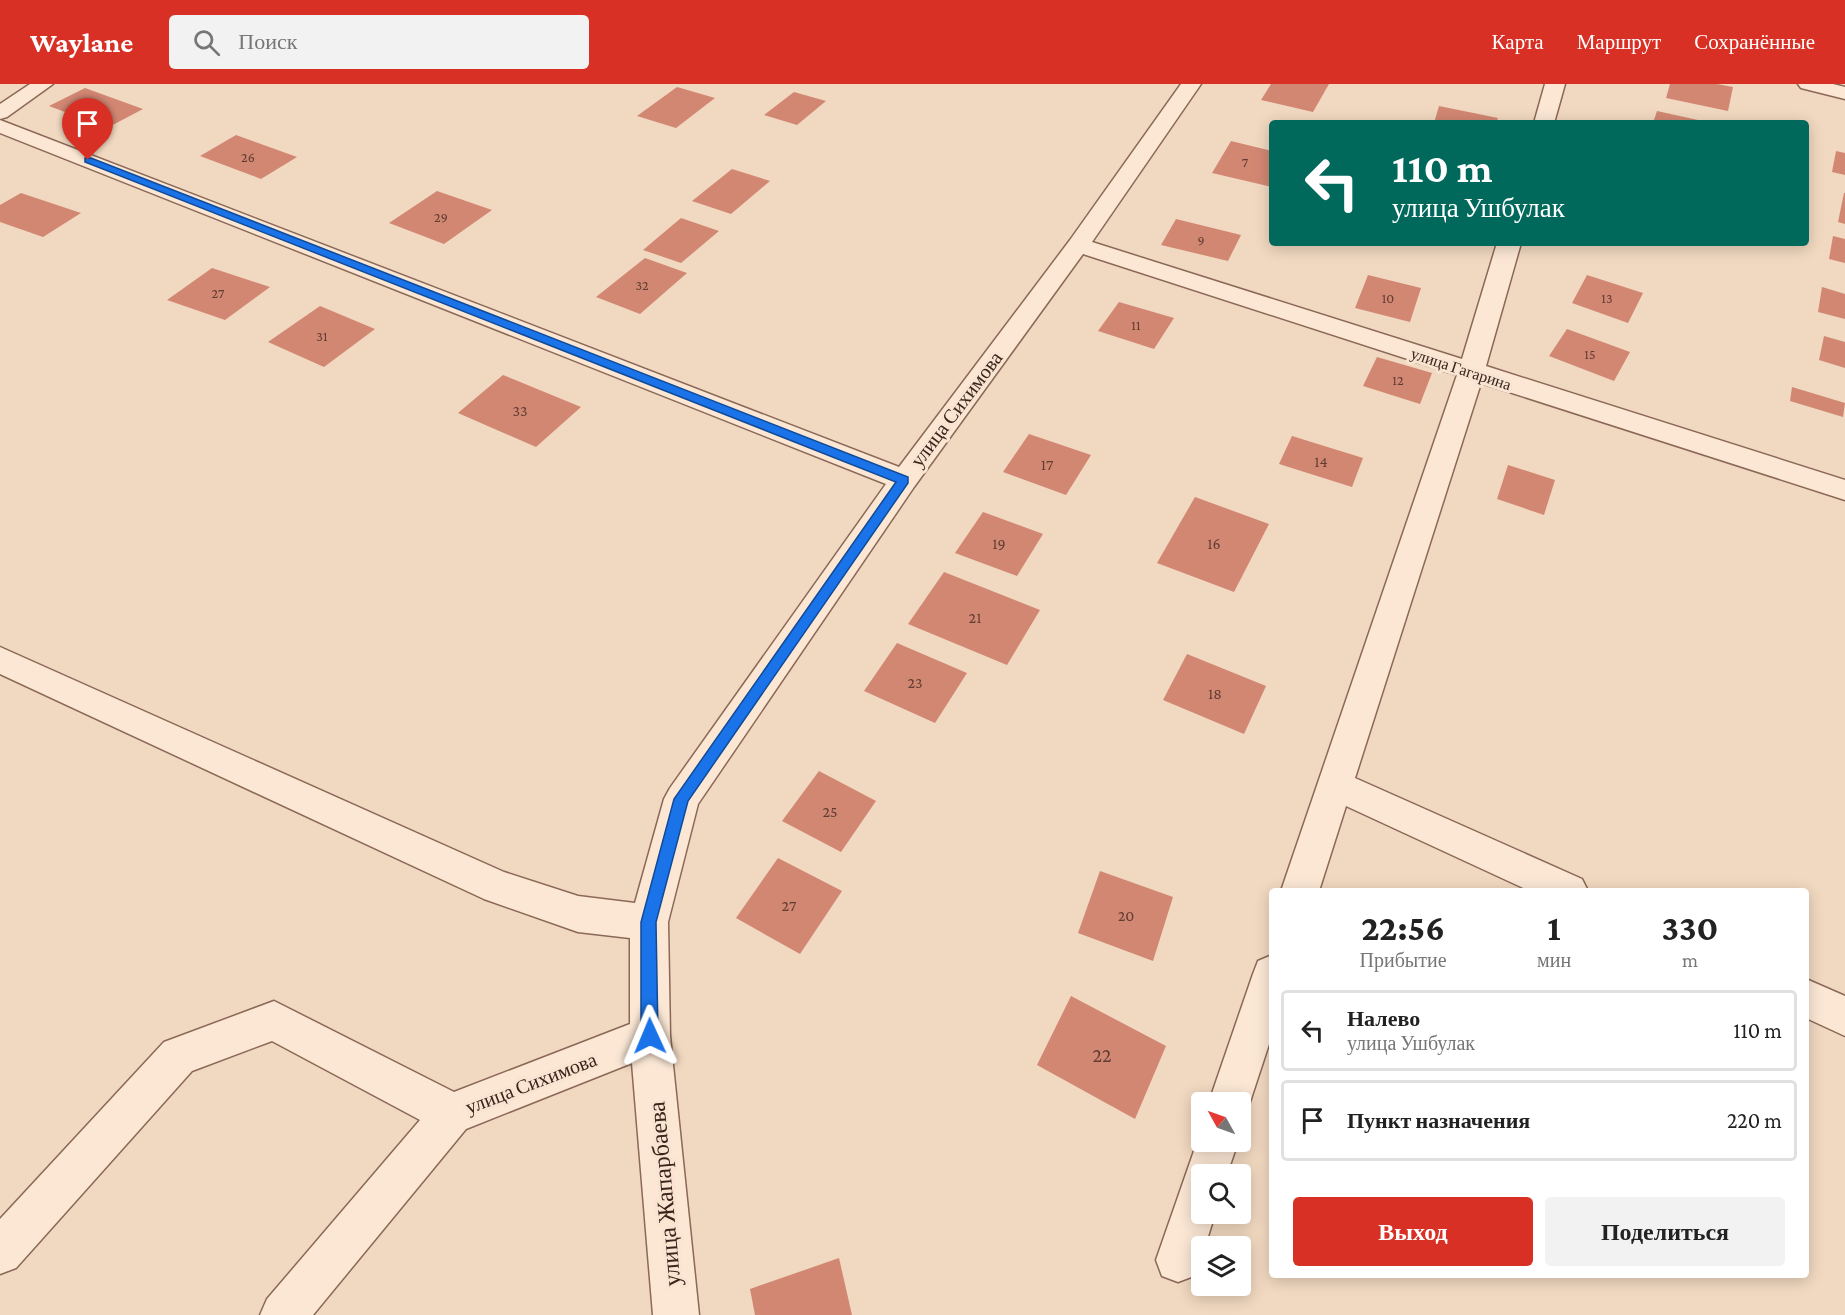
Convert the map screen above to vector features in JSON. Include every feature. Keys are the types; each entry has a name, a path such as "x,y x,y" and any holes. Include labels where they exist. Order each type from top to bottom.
{"street":[{"path":"0,113 43,84"},
{"name":"улица Сихимова","path":"283,1315 452,1114 650,1036 649,922 682,799 904,480 1078,245 1191,84"},
{"path":"1545,120 1555,84"},
{"path":"1808,84 1845,93"},
{"path":"0,126 904,480"},
{"name":"улица Гагарина","path":"1078,245 1845,490"},
{"path":"1301,888 1472,372 1508,246"},
{"path":"0,660 497,887 578,914 649,922"},
{"path":"1335,785 1562,888"},
{"path":"1233,1092 1269,984"},
{"path":"1809,999 1845,1016"},
{"path":"0,1252 178,1056 274,1021 452,1114"},
{"name":"улица Жапарбаева","path":"650,1036 676,1315"},
{"path":"1178,1260 1191,1221"}],"building":[{"path":"1271,84 1329,84 1313,112 1261,100"},
{"path":"1670,84 1717,84 1733,87 1728,111 1666,98"},
{"path":"677,87 715,98 676,128 637,116"},
{"path":"85,88 143,109 107,128 49,106"},
{"path":"794,92 826,101 797,125 764,115"},
{"path":"1439,106 1498,118 1497,120 1435,120"},
{"path":"1657,111 1698,120 1654,120"},
{"path":"236,135 297,157 261,179 200,156"},
{"path":"1231,141 1269,150 1269,186 1212,173"},
{"path":"1836,151 1845,153 1845,175 1832,172"},
{"path":"732,169 770,181 731,214 692,201"},
{"path":"437,191 492,210 444,244 389,223"},
{"path":"21,193 81,213 43,237 0,222 0,205"},
{"path":"1845,193 1845,224 1838,222"},
{"path":"681,218 719,231 681,263 643,250"},
{"path":"1176,219 1241,235 1228,261 1161,245"},
{"path":"1833,236 1845,239 1845,263 1829,259"},
{"path":"645,258 687,273 640,314 596,297"},
{"path":"212,268 270,287 225,320 167,300"},
{"path":"1368,275 1421,288 1410,322 1355,308"},
{"path":"1587,275 1643,293 1628,323 1572,303"},
{"path":"1822,287 1845,294 1845,319 1818,312"},
{"path":"1119,302 1174,318 1154,349 1098,331"},
{"path":"320,306 375,329 324,367 268,342"},
{"path":"1567,329 1630,352 1614,381 1549,356"},
{"path":"1824,336 1845,342 1845,368 1819,360"},
{"path":"1377,357 1432,373 1420,404 1363,386"},
{"path":"503,375 581,407 536,447 458,413"},
{"path":"1792,387 1845,403 1843,417 1790,401"},
{"path":"1029,434 1091,455 1066,495 1003,472"},
{"path":"1292,436 1363,458 1352,487 1279,464"},
{"path":"1508,465 1555,480 1544,515 1497,499"},
{"path":"1195,497 1269,524 1234,592 1157,563"},
{"path":"983,512 1043,534 1017,576 955,553"},
{"path":"944,572 1040,610 1007,665 908,624"},
{"path":"897,643 967,673 935,723 864,691"},
{"path":"1187,654 1266,686 1244,734 1163,700"},
{"path":"819,771 876,801 841,852 782,821"},
{"path":"778,858 842,891 800,954 736,918"},
{"path":"1100,871 1173,897 1153,961 1078,933"},
{"path":"1071,996 1166,1046 1135,1119 1037,1065"},
{"path":"839,1258 852,1315 755,1315 750,1289"}],"route":[{"path":"88,160 904,480 682,799 649,922 650,1036"}]}
